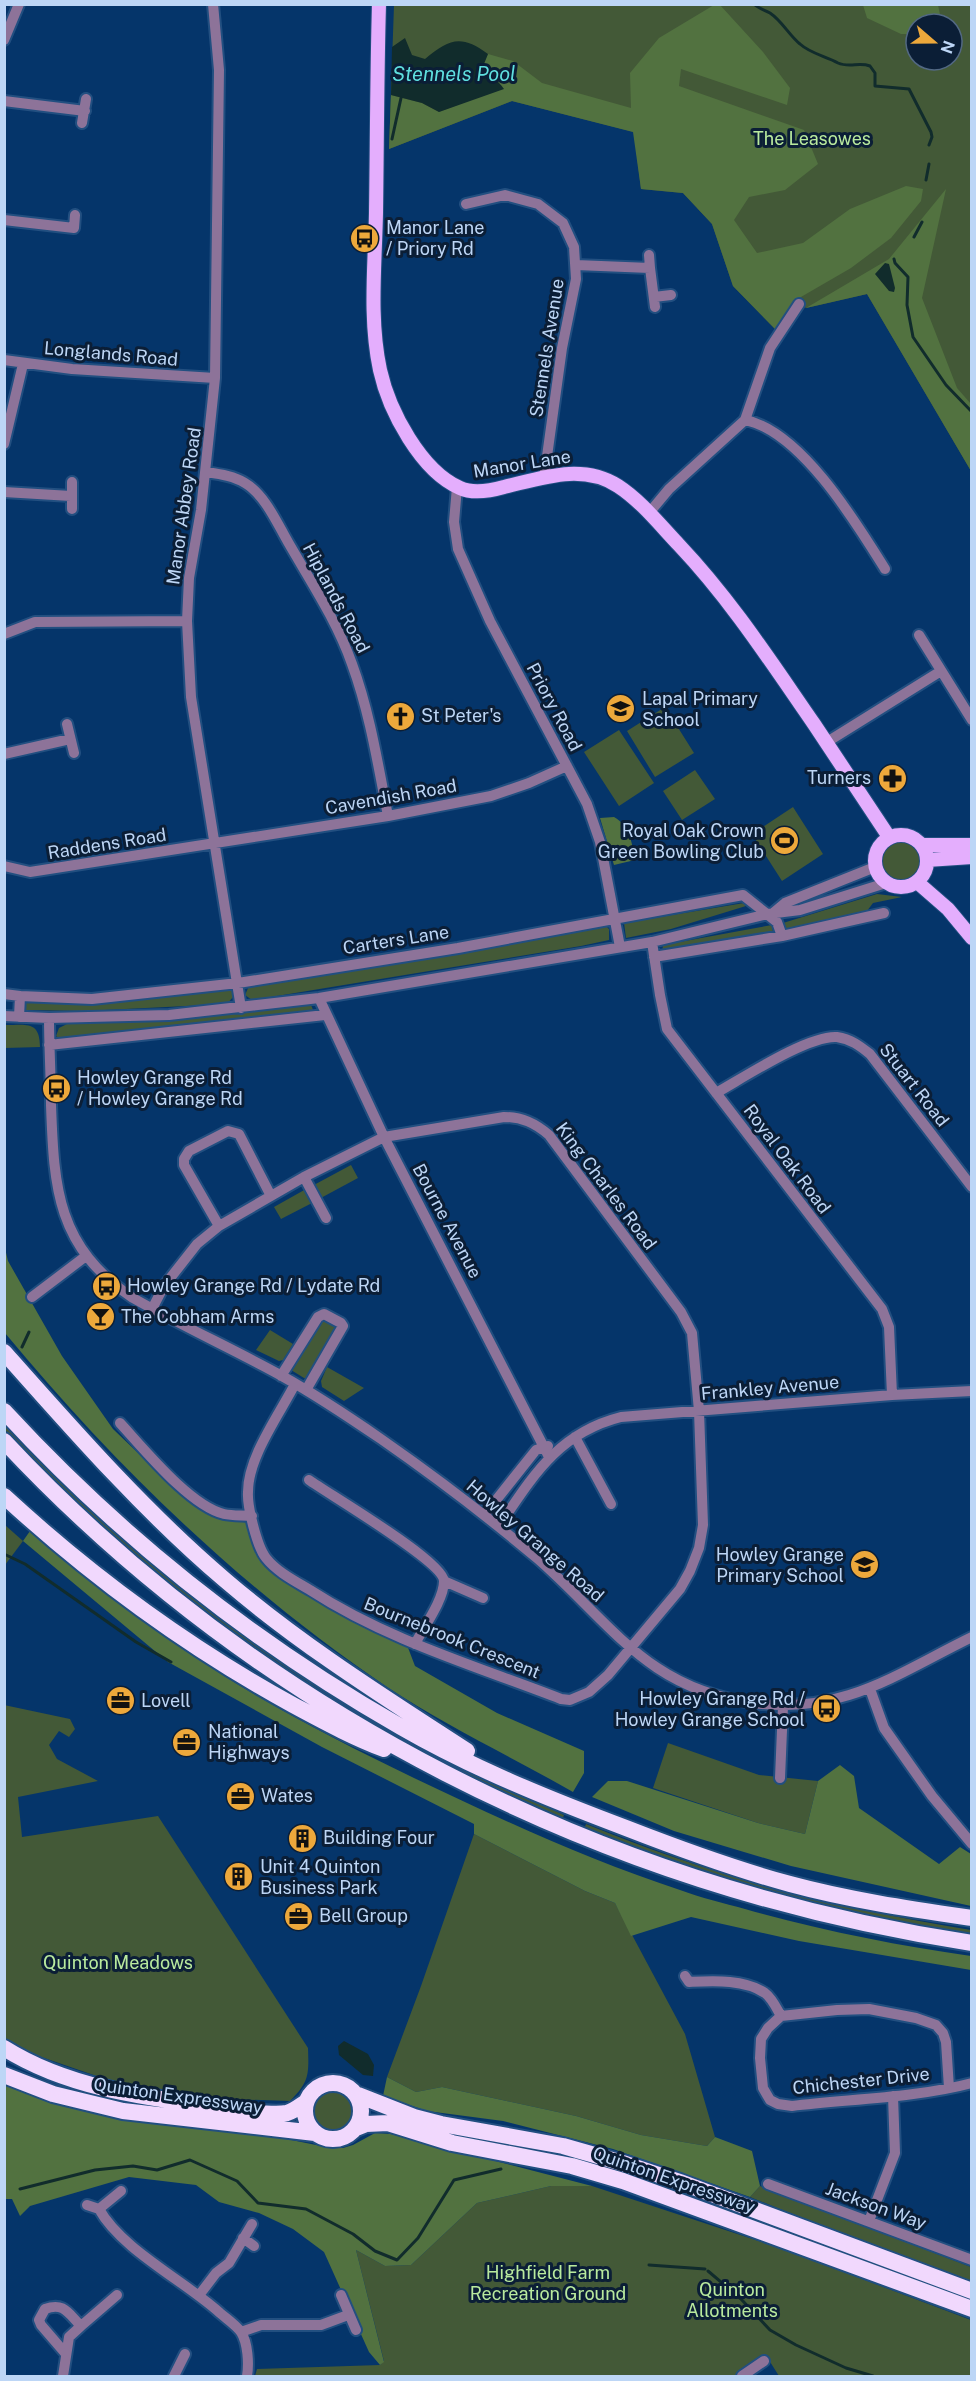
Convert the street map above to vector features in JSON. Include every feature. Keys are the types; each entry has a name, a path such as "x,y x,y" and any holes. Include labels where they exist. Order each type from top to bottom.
{"highway":[{"path":"4,1352 131,1491 224,1579 339,1668 515,1783"},
{"path":"4,1411 103,1509 206,1597 303,1666 401,1728 515,1783 689,1853 791,1884 911,1910 972,1918"},
{"path":"4,1441 90,1527 194,1615 286,1681 440,1772"},
{"path":"4,1496 42,1531 118,1592 203,1652 250,1682 363,1741 440,1772 582,1837 683,1875 795,1908 906,1933 972,1943"},
{"name":"Quinton Expressway","path":"4,2048 60,2075 97,2086 180,2102 272,2114 291,2112 306,2102"},
{"name":"Quinton Expressway","path":"4,2075 53,2094 123,2111 315,2133"},
{"path":"330,2084 342,2085 358,2095 360,2117 356,2128 336,2139 315,2133 305,2115 306,2102 314,2091 330,2084"},
{"name":"Quinton Expressway","path":"358,2095 414,2117 441,2124 563,2146 626,2164 972,2291"},
{"name":"Quinton Expressway","path":"356,2128 366,2124 388,2123 452,2143 572,2166 623,2181 972,2309"}],"main road":[{"name":"Manor Lane","path":"379,4 375,332 380,370 398,418 424,459 457,487 471,491 491,490 544,478 575,474 598,476 620,488 649,513 737,611 889,837"},
{"path":"923,845 927,860 925,870 917,882 902,887 886,883 880,877 875,867 876,850 889,837 897,834 908,835 923,845 972,845"},
{"path":"927,860 972,857"},
{"path":"917,882 948,909 972,938"}],"street":[{"path":"4,40 19,4"},
{"name":"Manor Abbey Road","path":"213,4 219,70 215,378 206,472 189,578 187,621 191,697 241,1008"},
{"path":"82,123 86,99"},
{"path":"4,101 85,111"},
{"name":"Stennels Avenue","path":"466,204 505,195 538,204 562,223 574,247 576,279 562,348 544,478"},
{"path":"4,220 74,233 75,215"},
{"path":"649,255 654,302 671,295"},
{"path":"576,266 650,268"},
{"path":"649,513 669,489 746,420 767,355 799,304"},
{"name":"Longlands Road","path":"4,360 23,364 153,376 215,378"},
{"path":"4,444 23,364"},
{"path":"746,420 781,438 817,469 860,529 885,569"},
{"name":"Hiplands Road","path":"206,472 227,476 253,489 266,506 324,603 352,663 364,702 388,816"},
{"path":"72,482 72,509"},
{"name":"Priory Road","path":"457,487 454,522 458,549 468,575 519,677 587,804 600,842 620,947"},
{"path":"4,492 71,496"},
{"path":"4,634 35,622 187,621"},
{"path":"919,635 972,720"},
{"path":"827,742 941,671"},
{"path":"67,724 74,753"},
{"path":"4,754 70,739"},
{"name":"Cavendish Road","path":"215,843 388,816 491,796 529,783 567,766"},
{"name":"Raddens Road","path":"4,866 30,872 215,843"},
{"path":"771,914 785,903 875,867"},
{"path":"4,1016 49,1018 169,1015 319,998 652,942 771,914 801,910 886,883"},
{"name":"Carters Lane","path":"4,994 93,999 238,983 458,948 743,895 771,914"},
{"path":"654,957 782,936 879,910"},
{"path":"771,914 782,936"},
{"name":"Royal Oak Road","path":"652,942 668,1029 882,1309 889,1328 892,1395"},
{"path":"19,1017 20,996"},
{"name":"Bourne Avenue","path":"319,998 384,1137 549,1457"},
{"path":"49,1045 325,1015"},
{"name":"Howley Grange Road","path":"49,1018 53,1161 56,1187 67,1223 86,1256 117,1287 152,1309 306,1390 380,1438 485,1514 560,1579 630,1648 659,1671 689,1686 725,1698 783,1706 817,1703 870,1689 972,1637"},
{"name":"Stuart Road","path":"716,1093 805,1044 826,1038 846,1039 870,1054 972,1187"},
{"name":"King Charles Road","path":"152,1309 164,1286 181,1262 197,1244 219,1226 304,1177 384,1137 504,1117 519,1118 540,1127 549,1135 688,1323 692,1334 699,1411 703,1525 699,1548 680,1589 630,1648"},
{"path":"219,1226 184,1165 184,1159 189,1151 228,1131 239,1134 271,1197"},
{"path":"304,1177 326,1218"},
{"path":"33,1297 86,1256"},
{"path":"281,1376 318,1317 324,1314 341,1323 343,1326 306,1390"},
{"name":"Bournebrook Crescent","path":"295,1384 258,1454 250,1473 248,1492 261,1551 281,1571 351,1615 415,1644 561,1699 570,1700 589,1692 608,1675 630,1648"},
{"name":"Frankley Avenue","path":"499,1526 549,1457 564,1444 604,1421 621,1417 892,1395 972,1391"},
{"path":"120,1423 167,1475 211,1509 225,1514 252,1516"},
{"path":"576,1437 611,1504"},
{"name":"Frankley Avenue","path":"543,1446 564,1444"},
{"path":"485,1514 536,1450 543,1446"},
{"path":"309,1480 429,1561 440,1572 444,1581 483,1598"},
{"path":"415,1644 433,1612 444,1581"},
{"path":"870,1689 884,1728 932,1796 972,1844"},
{"path":"780,1778 783,1706"},
{"path":"685,1976 690,1982 720,1980 753,1988 766,1994 781,2016"},
{"name":"Chichester Drive","path":"949,2088 946,2042 943,2032 936,2025 916,2018 869,2009 781,2016 768,2028 761,2039 763,2088 770,2100 778,2104 792,2106 893,2096 949,2088 972,2083"},
{"path":"869,2221 895,2153 893,2096"},
{"name":"Jackson Way","path":"768,2184 972,2260"},
{"path":"99,2209 121,2191"},
{"path":"87,2205 99,2209 123,2239 200,2294 241,2332 247,2351 247,2376"},
{"path":"200,2294 216,2273 229,2262 252,2224"},
{"path":"243,2238 254,2246"},
{"path":"63,2376 69,2337 117,2295"},
{"path":"341,2295 356,2330"},
{"path":"66,2354 39,2320 45,2309 55,2305 63,2308 81,2326"},
{"path":"241,2332 261,2325 321,2325 348,2315"},
{"path":"174,2376 185,2354"},
{"path":"742,2376 764,2361"}],"green space":[{"name":"The Leasowes","path":"394,5 971,5 971,471 867,294 806,308 799,304 776,330 733,286 712,224 683,193 641,189 634,132 512,101 389,149"},
{"path":"714,5 720,5 763,52 790,88 787,105 681,69 679,86 804,130 818,164 785,190 749,197 734,220 757,253 803,243 850,209 906,186 923,189 921,201 891,238 851,268 794,301 776,330 733,286 712,224 683,193 641,189 633,132 512,101 389,149 391,95 422,103 439,112 465,102 498,79 487,72 483,64 488,54 513,61 542,83 631,108 630,73 659,38"},
{"path":"863,5 938,5 939,12 904,12 904,34 867,18"},
{"path":"946,189 922,298 957,388 971,404 971,471 867,294 806,308 889,259"},
{"path":"665,707 694,753 655,777 627,731"},
{"path":"619,730 654,783 619,806 584,752"},
{"path":"695,770 715,799 682,820 663,791"},
{"name":"Royal Oak Crown Green Bowling Club","path":"793,807 823,854 782,881 752,834"},
{"path":"614,817 627,830 635,860 614,865 600,818"},
{"path":"901,840 916,846 922,861 916,876 901,882 886,876 880,861 886,846"},
{"path":"877,894 902,897 873,903 867,911 784,932 783,923"},
{"path":"744,903 746,906 671,929 626,938 624,923"},
{"path":"772,925 773,932 662,953 663,945"},
{"path":"606,926 609,929 609,940 581,946 252,1000 245,995 249,986"},
{"path":"233,989 233,997 227,1004 85,1011 25,1010 23,1007 29,1000"},
{"path":"311,1005 314,1012 60,1039 56,1036 59,1028 67,1024 206,1017"},
{"path":"5,1025 25,1025 34,1028 40,1047 5,1048"},
{"path":"351,1165 358,1178 319,1199 312,1186"},
{"path":"306,1189 314,1202 281,1219 274,1207"},
{"path":"4,1244 8,1261 62,1356 113,1429 161,1475 188,1496 236,1521 250,1523 262,1559 407,1645 415,1666 497,1713 584,1751 584,1773 573,1792 387,1687 282,1609 183,1524 91,1431 5,1333"},
{"path":"322,1319 336,1325 337,1329 310,1378 304,1378 291,1370"},
{"path":"270,1330 293,1344 283,1360 279,1361 256,1350"},
{"path":"327,1367 364,1388 344,1401 322,1387 321,1381"},
{"path":"5,1422 102,1520 471,1772 564,1815 562,1820 484,1783 409,1743 335,1699 264,1652 195,1602 128,1548 65,1491 5,1430"},
{"path":"5,1525 23,1541 5,1565"},
{"path":"30,1531 161,1634 265,1701 384,1763 512,1824 646,1878 712,1900 829,1930 971,1956 971,1970 799,1941 691,1917 631,1936 615,1903 585,1891 474,1834 474,1824 322,1747 168,1662 23,1541"},
{"name":"Quinton Meadows","path":"4,1705 70,1719 75,1729 69,1737 59,1731 49,1745 57,1759 98,1781 18,1797 22,1837 158,1816 308,2048 308,2065 304,2083 290,2101 198,2098 111,2081 18,2049 5,2041"},
{"path":"668,1743 759,1775 818,1781 805,1834 758,1823 653,1788"},
{"path":"840,1765 854,1776 859,1808 939,1864 960,1847 971,1854 971,1906 791,1866 674,1831 592,1797 608,1781 627,1781 758,1823 805,1834 818,1781"},
{"path":"586,1824 680,1859 776,1888 873,1912 971,1930 971,1935 865,1916 735,1883 584,1829"},
{"path":"474,1834 585,1891 615,1903 685,2034 715,2137 707,2146 641,2135 576,2116 442,2087 416,2092 387,2077"},
{"path":"387,2077 416,2092 442,2087 576,2116 641,2135 707,2146 715,2137 752,2151 760,2186 750,2197 613,2149 503,2121 427,2111 383,2096"},
{"path":"5,2082 331,2148 353,2145 375,2133 391,2134 592,2186 551,2186 477,2203 411,2265 385,2266 356,2250 384,2362 380,2365 369,2352 324,2252 293,2229 259,2213 219,2202 196,2185 129,2177 30,2206 20,2216 12,2199 5,2199"},
{"path":"333,2092 346,2098 352,2111 346,2124 333,2130 320,2124 314,2111 320,2098"},
{"path":"551,2186 592,2186 780,2248 971,2320 971,2376 779,2376 767,2357 735,2376 255,2376 257,2369 380,2365 384,2361 356,2250 385,2266 411,2265 477,2203"},
{"path":"760,2186 971,2267 971,2286 750,2197"}],"water":[{"name":"Stennels Pool","path":"405,38 412,55 425,59 448,43 463,42 479,48 488,54 484,64 504,89 439,112 422,103 391,95 392,47"},
{"path":"885,263 889,264 894,292 889,291 875,274"},
{"path":"344,2041 368,2054 374,2065 373,2076 363,2075 339,2055 338,2046"}],"waterway":[{"path":"754,4 774,16 796,40 809,50 842,64 870,66 875,73 875,86 909,89 931,132 929,145"},
{"path":"392,139 401,98"},
{"path":"926,180 929,164"},
{"path":"914,237 922,222"},
{"path":"894,259 908,277 907,305 913,337 946,385 972,412"},
{"path":"22,1347 29,1332"},
{"path":"4,1554 25,1564 136,1642 171,1662"},
{"path":"20,2189 95,2170 133,2166 157,2170 190,2160 237,2181 258,2203 306,2209 353,2234 375,2251 397,2260 418,2238 454,2180 501,2169"},
{"path":"649,2265 705,2269"},
{"path":"708,2271 741,2299 770,2330 846,2368 873,2376"}],"place":[{"name":"Manor Lane / Priory Rd","path":"365,238"},
{"name":"Lapal Primary School","path":"621,709"},
{"name":"St Peter's","path":"400,716"},
{"name":"Turners","path":"892,778"},
{"name":"Royal Oak Crown Green Bowling Club","path":"785,841"},
{"name":"Howley Grange Rd / Howley Grange Rd","path":"56,1088"},
{"name":"Howley Grange Rd / Lydate Rd","path":"106,1286"},
{"name":"The Cobham Arms","path":"100,1317"},
{"name":"Howley Grange Primary School","path":"865,1565"},
{"name":"Lovell","path":"120,1701"},
{"name":"Howley Grange Rd / Howley Grange School","path":"826,1709"},
{"name":"National Highways","path":"187,1742"},
{"name":"Wates","path":"240,1796"},
{"name":"Building Four","path":"302,1838"},
{"name":"Unit 4 Quinton Business Park","path":"239,1877"},
{"name":"Bell Group","path":"298,1916"}],"park label":[{"name":"Highfield Farm Recreation Ground","path":"548,2283"},
{"name":"Quinton Allotments","path":"732,2300"}]}
